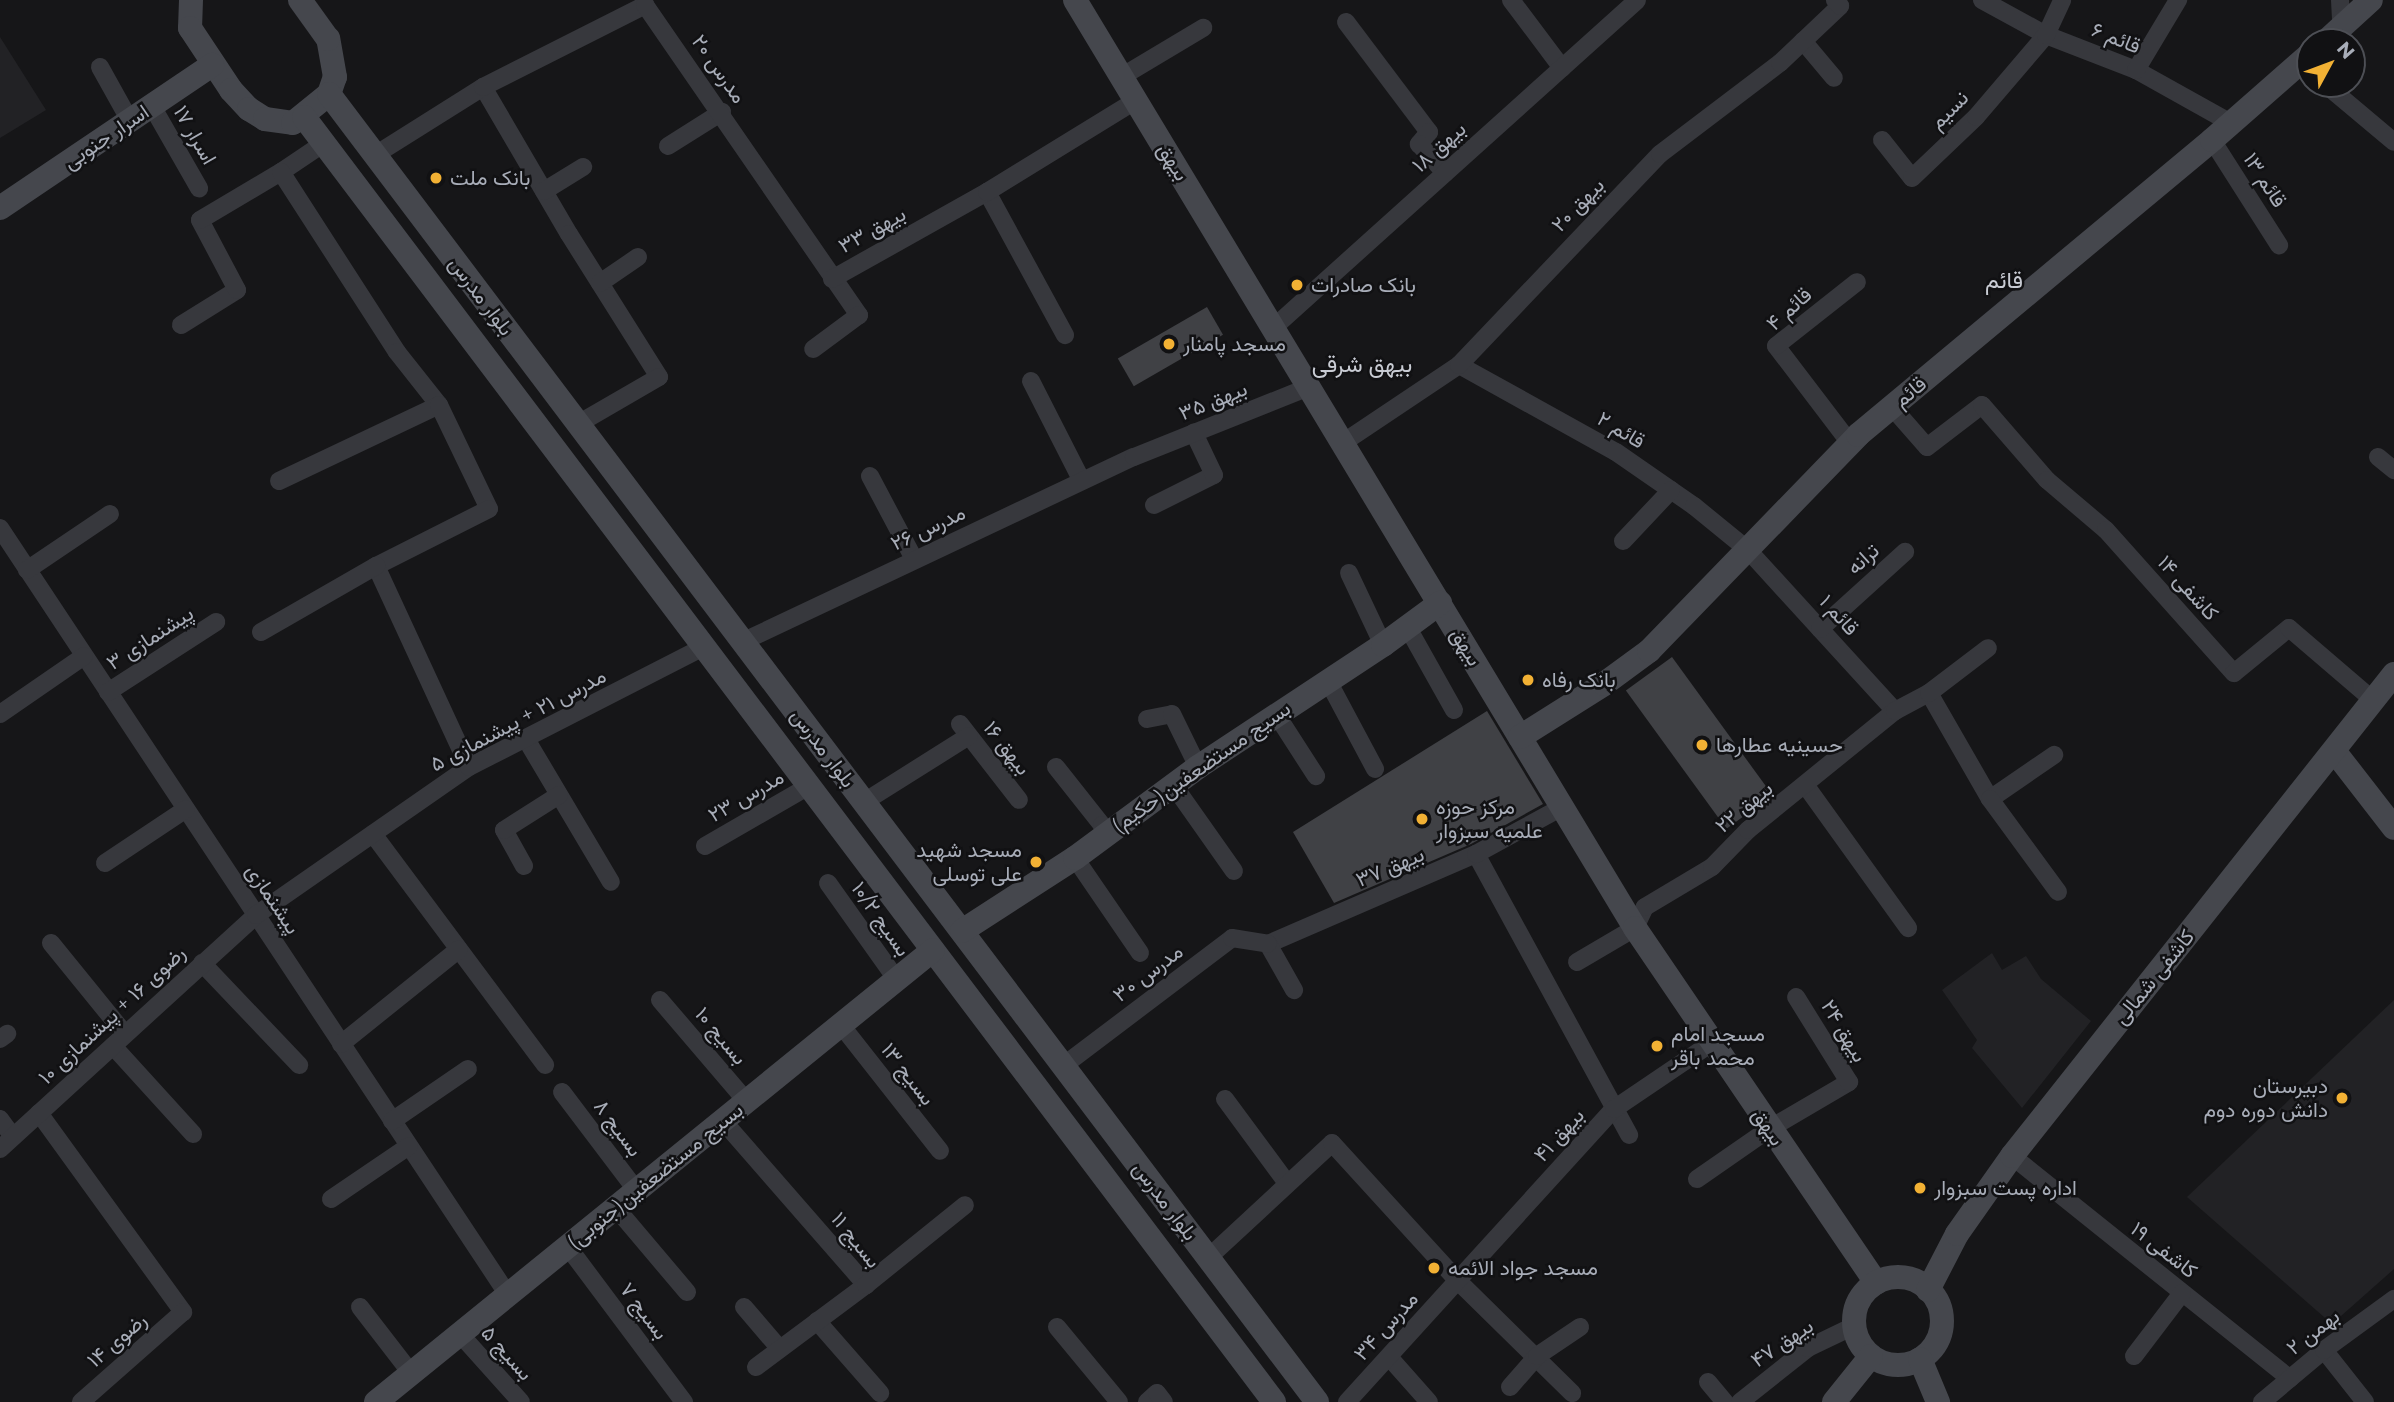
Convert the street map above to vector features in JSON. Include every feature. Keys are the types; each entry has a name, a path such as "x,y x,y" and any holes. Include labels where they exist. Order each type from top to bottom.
{"main road":[{"path":"191,0 190,28 212,65 249,109 265,119 293,123 304,117 329,94 335,77 332,51 312,3"},
{"name":"بیهق","path":"1075,0 1129,72 1135,101 1344,442 1635,928 1876,1283"},
{"path":"2342,28 2371,0"},
{"name":"اسرار جنوبی","path":"0,208 212,65"},
{"name":"قائم","path":"1520,737 1604,684 1649,651 1850,443 2231,123 2296,72"},
{"name":"بلوار مدرس","path":"329,94 1317,1402"},
{"name":"بلوار مدرس","path":"304,117 1274,1402"},
{"name":"بسیج مستضعفین(حکیم)","path":"962,931 1075,858 1199,767 1327,679 1408,628 1440,603"},
{"name":"کاشفی شمالی","path":"1928,1290 1957,1234 2012,1156 2335,752 2394,674"},
{"path":"794,766 819,743"},
{"path":"2335,752 2394,828"},
{"name":"بسیج مستضعفین(جنوبی)","path":"376,1402 933,950"},
{"path":"1084,1150 1111,1129"},
{"path":"1901,1277 1928,1290 1940,1308 1942,1323 1939,1337 1920,1359 1895,1365 1871,1356 1857,1338 1854,1326 1858,1301 1876,1283 1901,1277"},
{"path":"1843,1398 1871,1356"},
{"path":"1920,1359 1938,1402"}],"street":[{"path":"1511,0 1562,68"},
{"name":"بیهق ۱۸","path":"1272,328 1637,0"},
{"name":"بیهق ۲۰","path":"1344,442 1459,365 1660,154 1780,63 1840,6 1835,0"},
{"name":"قائم ۶","path":"1982,0 2046,35 2136,70 2231,123"},
{"path":"2046,35 2062,0"},
{"path":"2136,70 2178,0"},
{"path":"2340,0 2341,19 2345,26"},
{"name":"مدرس ۲۰","path":"375,155 483,88 645,5 722,112 832,279"},
{"path":"1346,22 1429,132 1419,144 1445,173"},
{"path":"1129,72 1203,28"},
{"name":"نسیم","path":"1882,141 1912,178 1976,117 2046,35"},
{"path":"1803,41 1834,78"},
{"path":"100,67 130,121"},
{"path":"483,88 659,377 578,424"},
{"path":"2342,98 2394,142"},
{"name":"بیهق ۳۳","path":"813,349 859,315 832,279 986,192 1135,101"},
{"name":"اسرار ۱۷","path":"152,106 199,188"},
{"path":"668,146 722,112"},
{"name":"قائم ۱۳","path":"2212,140 2279,245"},
{"path":"181,325 237,290 200,220 324,143"},
{"path":"544,191 583,167"},
{"path":"261,632 376,566 489,509 439,405 397,352 281,172"},
{"path":"986,192 1065,335"},
{"path":"600,283 638,257"},
{"name":"قائم ۴","path":"1850,443 1776,346 1857,282"},
{"name":"قائم ۲","path":"1459,365 1616,452 1671,490 1748,550"},
{"path":"1031,381 1082,481"},
{"name":"بیهق ۳۵","path":"1135,457 1309,387"},
{"path":"279,481 439,405"},
{"name":"کاشفی ۱۴","path":"1892,407 1927,447 1982,405 2047,480 2106,530 2234,673 2289,628 2372,700"},
{"path":"1154,505 1214,475 1194,433"},
{"name":"مدرس ۲۶","path":"742,642 1135,457"},
{"path":"2378,457 2394,470"},
{"path":"870,476 914,559"},
{"path":"1623,541 1671,490"},
{"path":"27,570 110,514"},
{"name":"پیشنمازی","path":"0,528 508,1295"},
{"name":"قائم ۱","path":"1748,550 1895,711"},
{"name":"ترانه","path":"1820,629 1905,552"},
{"path":"376,566 469,767"},
{"path":"1349,573 1383,645"},
{"name":"پیشنمازی ۳","path":"108,692 216,622"},
{"path":"1408,628 1454,710"},
{"name":"مدرس ۲۱ + پیشنمازی ۵","path":"256,915 469,767 704,647"},
{"name":"بیهق ۲۲","path":"1635,928 1645,907 1712,867 1748,830 1806,786 1895,711 1929,693 1988,648"},
{"path":"0,714 84,656"},
{"path":"1327,679 1375,769"},
{"path":"1929,693 1990,799 2058,892"},
{"path":"1147,719 1172,714 1199,767"},
{"path":"1276,714 1316,776"},
{"name":"بیهق ۱۶","path":"864,802 965,730 1019,800"},
{"path":"526,739 611,883"},
{"path":"1990,799 2054,755"},
{"path":"1056,766 1102,825 1105,835"},
{"name":"مدرس ۲۳","path":"705,846 809,786"},
{"path":"1174,786 1234,871"},
{"path":"1806,786 1908,928"},
{"path":"524,866 504,830 559,795"},
{"name":"بیهق ۳۷","path":"1268,944 1476,854 1563,806"},
{"path":"105,863 186,809"},
{"path":"373,834 545,1065"},
{"path":"1476,854 1629,1135"},
{"path":"1075,858 1140,953"},
{"name":"بسیج ۱۰/۲","path":"828,883 897,980"},
{"name":"رضوی ۱۶ + پیشنمازی ۱۰","path":"6,1143 256,915"},
{"path":"1577,962 1635,928"},
{"name":"مدرس ۳۰","path":"1063,1066 1232,938 1268,944"},
{"path":"51,943 119,1040 193,1134"},
{"path":"1268,944 1294,990"},
{"path":"341,1044 458,949"},
{"path":"202,963 299,1065"},
{"name":"بیهق ۲۴","path":"1769,1129 1849,1082 1796,997"},
{"name":"بسیج ۱۰","path":"660,1000 747,1102"},
{"name":"بسیج ۱۳","path":"841,1025 940,1151"},
{"name":"بیهق ۴۱","path":"1458,1281 1614,1109 1713,1042"},
{"path":"392,1121 468,1069"},
{"name":"بسیج ۸","path":"562,1092 637,1191"},
{"path":"1225,1099 1287,1183"},
{"name":"رضوی ۱۴","path":"38,1113 183,1312 81,1402"},
{"path":"0,1119 6,1143"},
{"name":"بسیج ۱۱","path":"723,1121 866,1285 756,1367"},
{"path":"1697,1180 1769,1129"},
{"path":"1208,1258 1332,1143 1458,1281 1537,1356 1572,1394"},
{"path":"331,1199 409,1146"},
{"name":"کاشفی ۱۹","path":"2012,1156 2290,1379"},
{"path":"866,1285 965,1205"},
{"path":"615,1208 687,1292"},
{"name":"بسیج ۷","path":"568,1247 684,1402"},
{"name":"مدرس ۳۴","path":"1347,1402 1458,1281"},
{"path":"2134,1356 2182,1293"},
{"name":"بهمن ۲","path":"2262,1402 2324,1350 2394,1299"},
{"path":"359,1307 411,1373"},
{"path":"744,1307 780,1349"},
{"path":"817,1321 880,1393"},
{"name":"بیهق ۴۷","path":"1740,1402 1808,1348 1854,1326"},
{"path":"1057,1327 1119,1402"},
{"path":"1510,1387 1537,1356 1580,1327"},
{"name":"بسیج ۵","path":"460,1334 521,1402"},
{"path":"2324,1350 2365,1402"},
{"path":"1389,1356 1429,1402"},
{"path":"1708,1382 1725,1402"},
{"path":"1147,1402 1157,1393 1164,1402"}],"shaded area":[{"path":"0,37 46,110 0,138"},
{"path":"1992,953 2002,970 2026,956 2041,979 2091,1021 2022,1108 1972,1048 1977,1040 1942,990"},
{"name":"دبیرستان دانش دوره دوم","path":"2394,1000 2394,1269 2332,1324 2187,1197"}],"building":[{"name":"مسجد پامنار","path":"1207,307 1223,335 1134,386 1118,358"},
{"name":"حسینیه عطارها","path":"1672,657 1773,795 1726,829 1626,691"},
{"name":"مرکز حوزه علمیه سبزوار","path":"1487,711 1543,804 1471,844 1334,903 1293,832"}],"place":[{"name":"بانک ملت","path":"436,178"},
{"name":"بانک صادرات","path":"1297,285"},
{"name":"مسجد پامنار","path":"1169,344"},
{"name":"بانک رفاه","path":"1528,680"},
{"name":"حسینیه عطارها","path":"1702,745"},
{"name":"مرکز حوزه علمیه سبزوار","path":"1422,819"},
{"name":"مسجد شهید علی توسلی","path":"1036,862"},
{"name":"مسجد امام محمد باقر","path":"1657,1046"},
{"name":"دبیرستان دانش دوره دوم","path":"2342,1098"},
{"name":"اداره پست سبزوار","path":"1920,1188"},
{"name":"مسجد جواد الائمه","path":"1434,1268"}],"district":[{"name":"قائم","path":"2004,280"},
{"name":"بیهق شرقی","path":"1362,364"}]}
